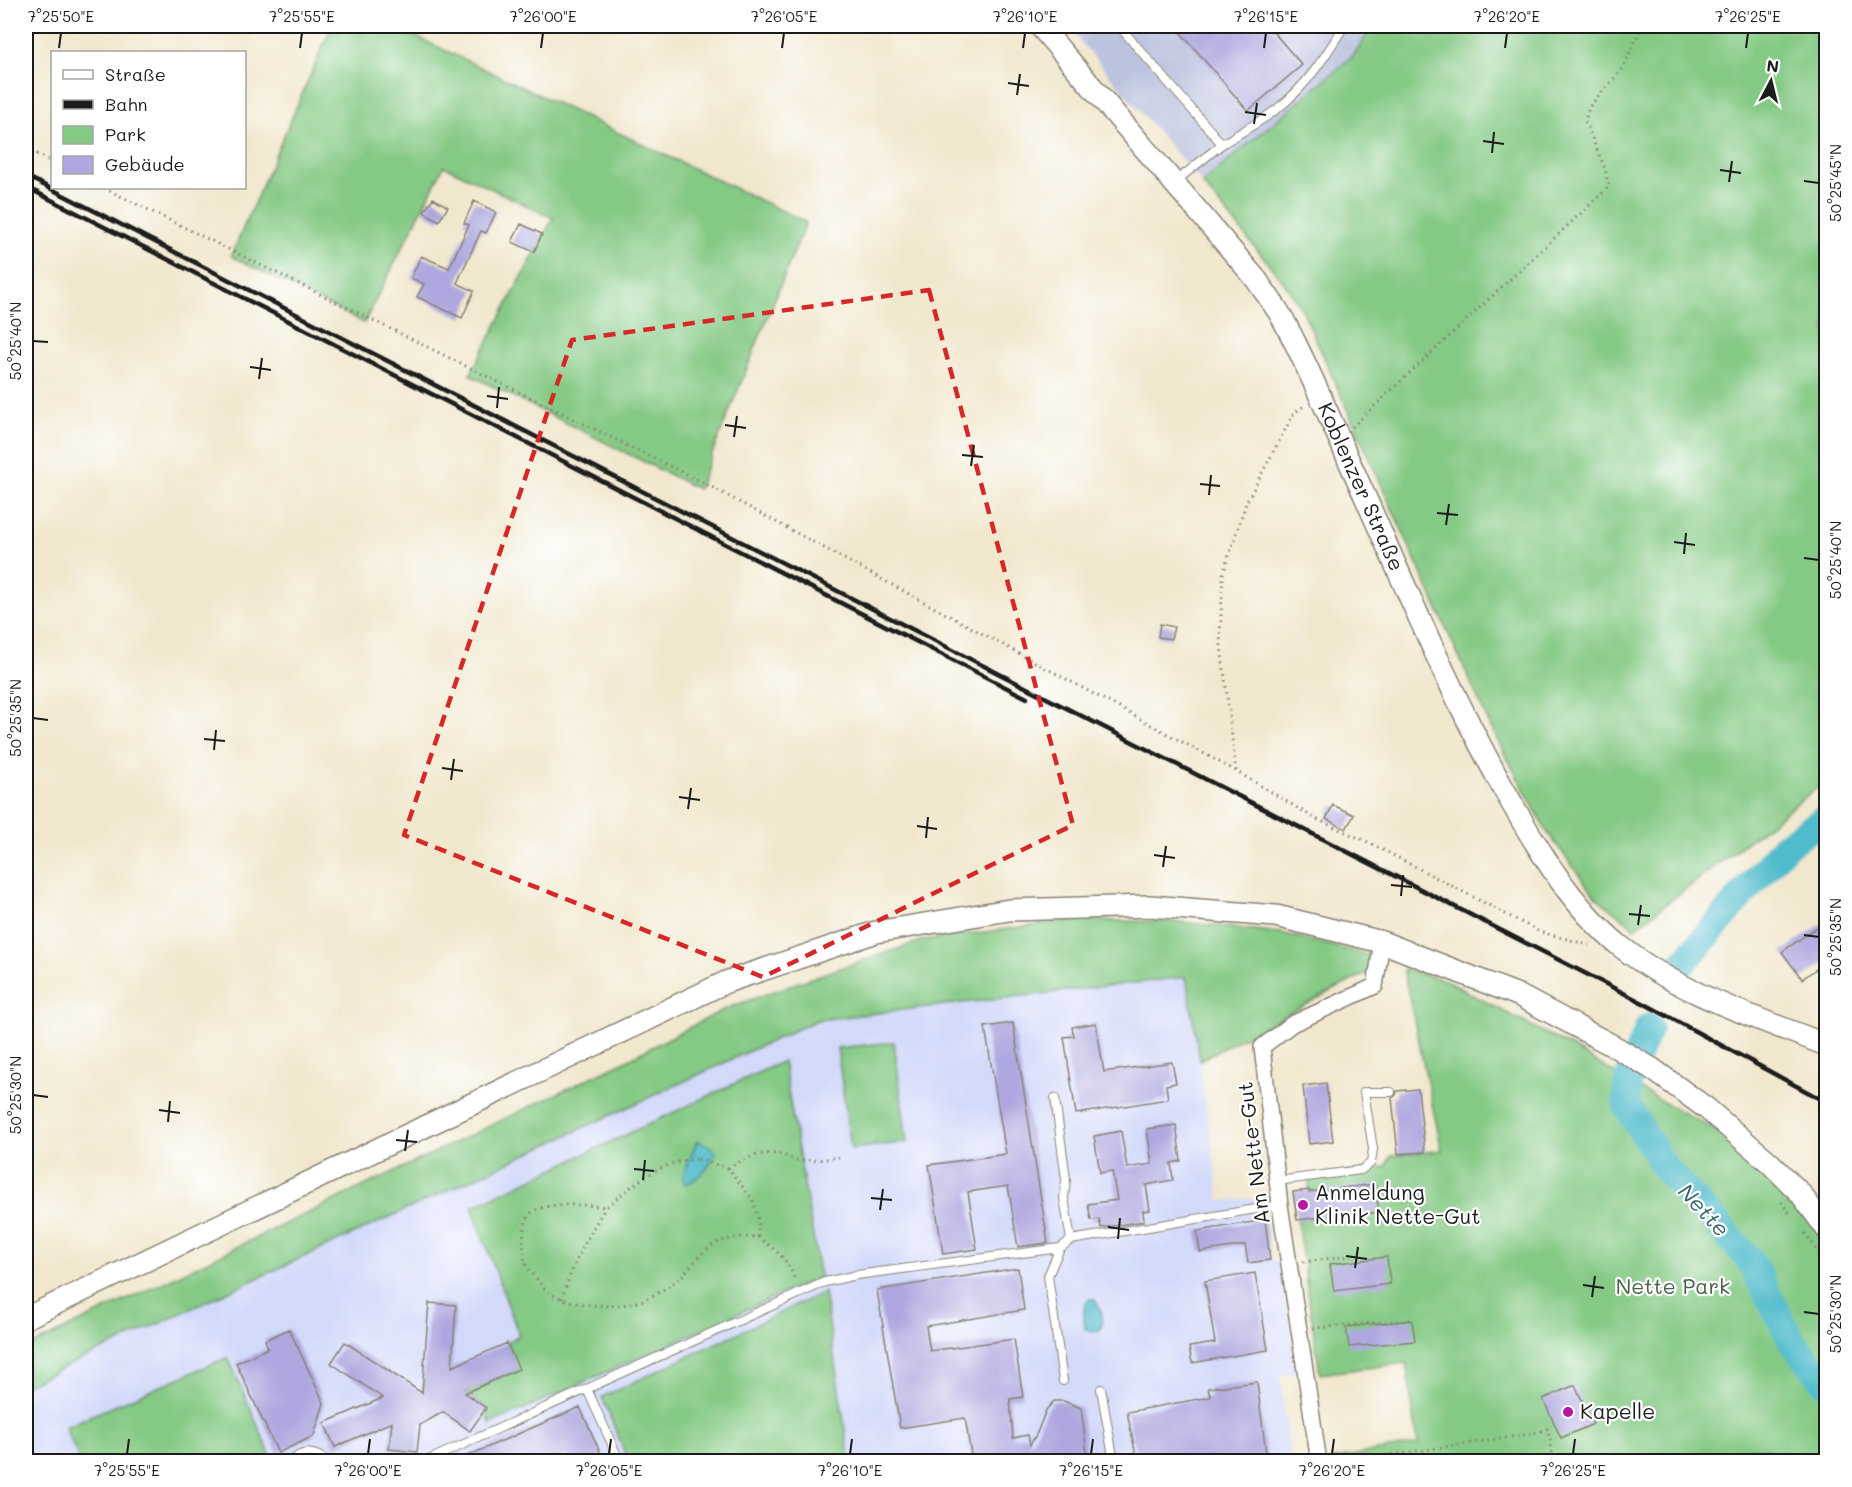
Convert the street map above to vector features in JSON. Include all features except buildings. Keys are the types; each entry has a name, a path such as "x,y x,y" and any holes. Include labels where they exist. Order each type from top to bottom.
{"main road":[{"name":"Koblenzer Straße","path":"1040,26 1256,279 1283,319 1340,439 1475,738 1536,845 1565,887 1596,923 1620,945 1678,984 1827,1045"},
{"path":"26,1318 726,982 876,932 1009,910 1150,906 1276,916 1382,942 1518,995 1650,1068 1706,1108 1769,1162 1800,1193 1827,1228"}],"street":[{"name":"Am Nette-Gut","path":"1319,1461 1280,1205 1262,1047 1292,1024 1375,986 1382,942"}],"lane":[{"path":"1119,26 1222,144"},
{"path":"1174,182 1222,144 1277,109 1304,84 1322,62 1344,26"},
{"path":"1277,1181 1361,1170 1371,1163 1372,1149 1364,1092 1391,1092"},
{"path":"1055,1098 1066,1179 1064,1198 1071,1240"},
{"path":"424,1461 825,1282 857,1275 1060,1248 1071,1240 1280,1205"},
{"path":"1060,1248 1048,1276 1063,1381"},
{"path":"587,1389 620,1461"},
{"path":"1101,1389 1114,1461"},
{"path":"292,1461 302,1454 314,1452 328,1461"}],"path":[{"path":"1340,439 1609,187 1605,169 1585,121 1589,107 1623,68 1642,26"},
{"path":"26,148 51,161"},
{"path":"106,189 706,484 1236,771 1316,819 1368,842 1540,932 1596,947 1590,941"},
{"path":"1236,771 1220,637 1223,574 1246,503 1294,413 1307,403"},
{"path":"729,1168 747,1157 766,1154 783,1155 793,1160 813,1161 839,1157"},
{"path":"562,1299 569,1275 583,1244 606,1207 639,1180 680,1160 698,1159 729,1168 753,1200 758,1219 758,1237"},
{"path":"606,1207 583,1204 548,1207 533,1211 528,1216 523,1240 524,1257 527,1268 545,1290 562,1299 599,1306 620,1305 645,1299 669,1286 711,1246 732,1237 758,1237 780,1253 789,1266 800,1293"},
{"path":"1289,1264 1351,1256"},
{"path":"1300,1330 1412,1320"},
{"path":"1345,1461 1531,1434 1547,1429 1553,1461"}],"highlighted area":[{"path":"929,290 1073,825 763,977 404,835 572,340"}],"shaded area":[{"path":"1067,26 1373,26 1353,56 1202,183"},
{"path":"1187,977 1220,1201 1253,1198 1256,1221 1265,1220 1271,1261 1280,1261 1298,1372 1280,1375 1291,1462 26,1461 26,1385 817,1020"}],"green space":[{"path":"332,26 394,26 806,222 698,489 470,375 553,218 444,166 364,323 231,256"},
{"path":"1373,26 1826,26 1826,781 1635,928 1596,897 1547,832 1493,732 1302,309 1282,280 1202,183 1353,56"},
{"path":"1075,920 1182,922 1281,933 1370,955 1372,970 1200,1060 1186,977 817,1020 26,1385 26,1348 623,1062 725,1009 924,940"},
{"name":"Nette Park","path":"1403,969 1445,980 1571,1047 1659,1100 1743,1144 1826,1228 1826,1461 1333,1461 1332,1459 1418,1444 1406,1363 1320,1374 1297,1220 1314,1218 1309,1177 1385,1167 1391,1156 1442,1150"},
{"path":"894,1042 907,1142 851,1149 837,1048"},
{"path":"783,1061 820,1277 490,1424 486,1408 465,1393 518,1369 507,1343 519,1335 472,1207"},
{"path":"824,1292 850,1461 628,1461 602,1397"},
{"path":"228,1357 273,1461 80,1461 65,1427"}],"water":[{"path":"697,1141 711,1146 715,1153 711,1163 704,1171 688,1184 684,1183 683,1175"},
{"path":"1089,1299 1095,1299 1101,1311 1102,1324 1099,1331 1091,1332 1085,1329 1084,1309"},
{"path":"1752,1448 1770,1450 1783,1461 1731,1461 1734,1456"}],"waterway":[{"name":"Nette","path":"1684,962 1785,846 1826,818"},
{"name":"Nette","path":"1649,1027 1627,1086 1627,1107 1666,1169 1750,1260 1793,1343 1826,1383"}],"railway":[{"path":"26,176 51,189"},
{"path":"26,187 1027,698"},
{"path":"51,189 1645,1004 1826,1102"}],"place":[{"name":"Anmeldung Klinik Nette-Gut","path":"1303,1205"},
{"name":"Kapelle","path":"1568,1412"}]}
